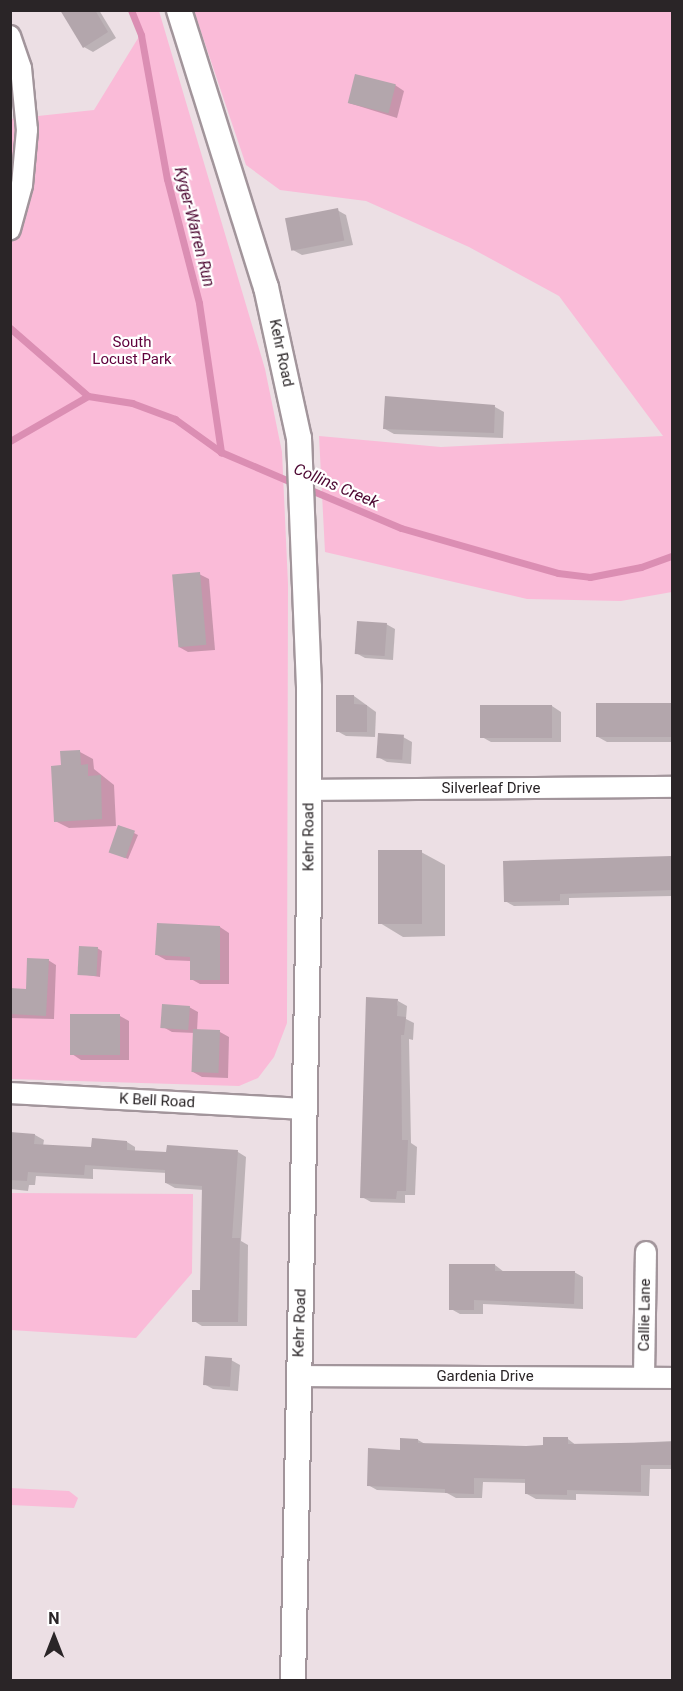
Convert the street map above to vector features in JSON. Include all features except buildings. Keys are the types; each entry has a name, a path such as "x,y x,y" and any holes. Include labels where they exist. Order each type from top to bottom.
{"street":[{"name":"Kehr Road","path":"179,10 266,288 298,438 304,525 309,790 293,1680"},
{"path":"10,36 21,68 27,130 22,185 10,229"},
{"name":"Silverleaf Drive","path":"309,790 672,788"},
{"name":"K Bell Road","path":"10,1093 304,1109"},
{"name":"Callie Lane","path":"644,1377 646,1252"},
{"name":"Gardenia Drive","path":"298,1376 672,1378"}],"green space":[{"name":"South Locust Park","path":"131,11 159,11 265,369 282,452 288,584 287,1023 274,1057 258,1078 239,1086 11,1079 10,119 94,110 140,35"},
{"path":"194,11 672,11 672,592 621,601 527,599 325,552 319,436 441,447 663,436 559,296 469,247 366,201 280,190 246,165"},
{"path":"11,1193 193,1194 192,1273 136,1338 11,1330"},
{"path":"10,1488 69,1491 78,1498 74,1508 11,1505"}],"waterway":[{"name":"Kyger-Warren Run","path":"131,10 141,35 167,179 199,303 221,452"},
{"path":"10,328 88,396"},
{"name":"Collins Creek","path":"10,441 88,396 132,403 175,419 221,452 296,484"},
{"name":"Collins Creek","path":"306,488 401,528 558,573 590,577 641,567 672,556"}]}
